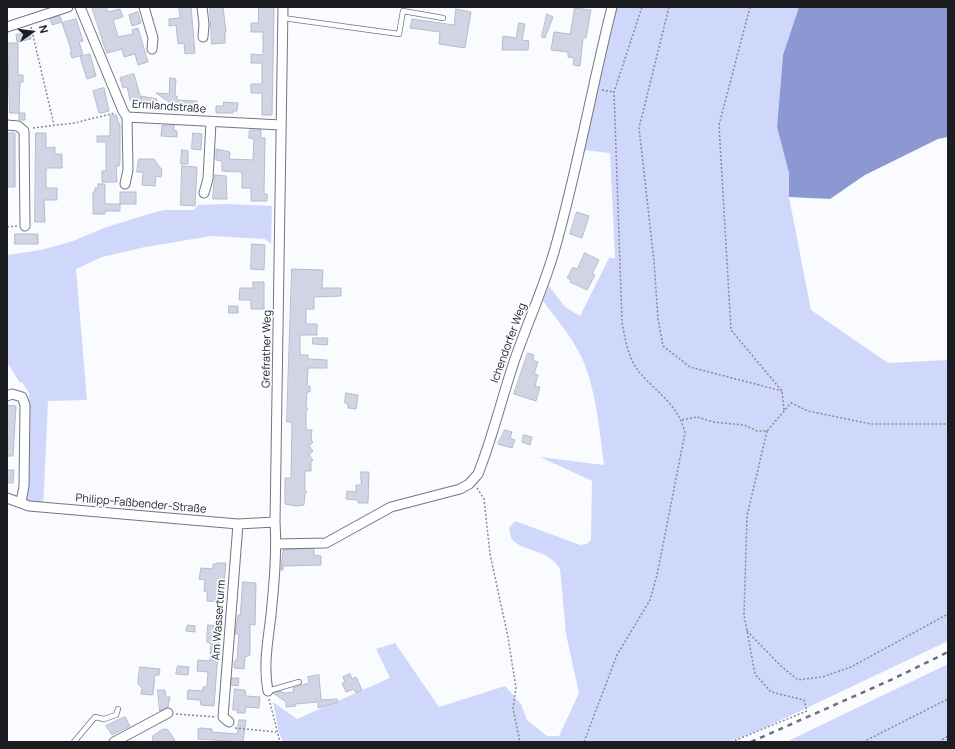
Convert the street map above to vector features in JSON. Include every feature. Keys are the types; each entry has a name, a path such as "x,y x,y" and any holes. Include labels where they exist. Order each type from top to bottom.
{"street":[{"path":"7,27 68,7"},
{"name":"Ermlandstraße","path":"80,7 125,114 210,122 281,125"},
{"path":"144,7 153,38 152,48"},
{"path":"202,7 204,24 202,37"},
{"name":"Grefrather Weg","path":"268,691 264,663 271,614 276,544 275,522 284,7"},
{"name":"Ichendorfer Weg","path":"473,481 482,464 514,360 552,259 582,141 612,7"},
{"path":"124,184 128,170 125,114"},
{"path":"204,193 208,179 210,122"},
{"path":"7,125 18,126 24,131 25,226"},
{"path":"7,396 18,394 22,397 25,405 24,486 21,502"},
{"path":"276,544 326,543 391,507 454,491 473,481"},
{"name":"Philipp-Faßbender-Straße","path":"7,498 29,506 238,524 275,522"},
{"name":"Am Wasserturm","path":"226,720 238,524"},
{"path":"114,742 168,713"}],"lane":[{"path":"283,18 399,34 403,10 443,18"},
{"path":"268,691 299,682"},
{"path":"74,742 95,717 104,719 116,715 118,709"}],"path":[{"path":"584,742 617,655 650,600 658,568 685,433 682,420 663,395 639,371 628,350 622,322 614,92 642,7"},
{"path":"669,7 639,128 654,261 658,319 663,346 690,366 782,391"},
{"path":"750,7 718,125 731,330 782,391 784,410"},
{"path":"29,20 54,125"},
{"path":"593,89 614,92"},
{"path":"24,131 29,128 125,114"},
{"path":"731,742 807,711 804,700 771,692 755,674 744,615 747,516 767,431 791,402 808,411 872,424 948,424"},
{"path":"682,420 697,417 713,422 744,425 757,431 767,431"},
{"path":"473,481 484,499 490,554 508,637 516,688 513,708 520,742"},
{"path":"747,631 781,666 798,680 822,677 851,667 948,614"},
{"path":"268,691 276,732 280,742"},
{"path":"863,742 948,699"},
{"path":"168,713 226,720 235,729 276,732"},
{"path":"939,742 948,736"}],"shaded area":[{"path":"617,7 799,7 783,55 777,127 789,173 789,197 811,310 888,363 948,360 948,641 760,730 727,742 283,742 279,732 273,702 297,719 390,678 376,649 395,643 439,707 505,686 521,704 527,720 547,736 559,736 579,693 566,634 560,569 555,562 548,557 514,542 509,528 515,521 580,545 587,544 591,540 592,481 540,457 604,465 601,438 590,379 580,354 572,340 543,301 549,286 565,307 580,316 609,258 615,258 610,153 583,150"},
{"path":"228,204 272,206 271,244 265,239 211,236 145,247 102,257 76,269 87,400 48,401 43,510 27,508 29,393 22,382 20,383 7,362 7,255 41,250 73,241 104,228 164,210 194,210 198,205"},
{"path":"948,664 948,742 786,742"}],"water":[{"path":"799,7 948,7 948,137 938,139 865,175 830,199 789,197 789,173 777,127 783,55"}],"building":[{"path":"92,7 106,7 108,12 120,9 123,17 113,20 118,37 133,34 132,30 138,28 148,62 138,65 135,54 124,57 122,49 107,53"},
{"path":"179,7 191,7 195,53 185,54 184,43 178,44 176,25 169,26 169,19 180,18"},
{"path":"210,7 223,7 226,32 225,43 212,44"},
{"path":"259,7 274,7 272,115 262,115 262,93 251,93 251,84 262,84 262,63 251,63 251,54 263,55 263,32 251,32 251,23 258,23"},
{"path":"575,8 591,10 586,38 583,38 580,66 573,65 574,58 568,57 568,52 551,50 554,32 570,34"},
{"path":"456,9 471,12 465,48 439,44 440,32 410,28 412,19 454,25"},
{"path":"138,12 141,23 132,26 129,15"},
{"path":"547,14 553,17 545,38 542,37"},
{"path":"60,16 62,22 52,25 50,19"},
{"path":"76,19 83,41 79,42 83,55 72,58 70,52 72,52 62,23"},
{"path":"519,23 525,24 522,40 529,41 528,50 502,50 503,36 516,38"},
{"path":"30,32 31,39 17,42 16,35"},
{"path":"8,43 18,43 18,75 23,75 23,82 20,82 19,113 10,113"},
{"path":"90,54 96,76 87,79 80,57"},
{"path":"134,74 141,99 141,96 157,99 155,110 139,107 140,101 130,100 127,87 123,88 120,78"},
{"path":"170,78 176,79 175,96 177,96 177,100 197,101 197,112 181,111 181,108 169,107 169,102 156,93 169,94"},
{"path":"104,88 109,111 99,113 93,91"},
{"path":"224,102 238,103 237,111 233,111 233,113 216,113 216,106 223,106"},
{"path":"19,113 25,113 25,120 19,120"},
{"path":"116,115 120,126 120,162 119,166 116,166 117,182 102,182 102,171 106,171 106,142 97,142 97,136 110,136 110,116"},
{"path":"174,125 174,130 177,131 177,137 161,136 162,126"},
{"path":"250,130 261,130 261,138 265,138 264,194 267,194 267,201 251,201 251,188 242,188 242,172 222,171 222,161 216,160 216,149 230,152 229,159 253,160 254,139 249,138"},
{"path":"7,133 15,133 15,187 7,187"},
{"path":"36,133 46,133 46,148 55,147 55,154 62,154 62,168 46,168 46,188 57,188 57,200 44,200 45,222 35,222"},
{"path":"193,133 202,134 201,150 192,149"},
{"path":"182,150 188,151 188,164 181,164"},
{"path":"139,159 154,159 162,170 161,177 156,176 155,186 142,185 143,172 137,172"},
{"path":"182,166 197,167 195,206 181,205"},
{"path":"215,175 226,176 227,199 213,199"},
{"path":"98,184 105,184 105,204 120,204 120,211 105,211 105,214 93,214 93,192 95,192 95,188 98,188"},
{"path":"120,192 136,192 136,204 120,204"},
{"path":"577,212 589,216 582,238 570,234"},
{"path":"15,234 38,234 38,244 15,244"},
{"path":"252,244 265,245 264,270 251,269"},
{"path":"585,253 599,260 592,274 595,275 587,290 570,282 571,280 567,278 573,267 577,269"},
{"path":"292,269 323,270 322,288 341,288 341,296 314,297 314,309 306,309 306,324 317,324 317,335 300,335 300,355 308,355 308,359 327,360 327,368 308,368 307,386 310,386 310,392 307,392 306,407 308,409 306,411 306,430 312,430 311,440 313,442 309,446 313,451 309,455 313,460 311,461 311,471 305,471 305,490 307,492 305,493 304,505 296,506 285,504 285,478 291,478 292,422 287,422"},
{"path":"253,282 264,282 264,309 251,309 251,300 239,300 240,288 253,288"},
{"path":"229,306 238,306 238,313 229,313"},
{"path":"313,338 328,338 327,345 313,344"},
{"path":"528,353 534,355 533,360 538,362 534,374 538,375 535,386 540,387 536,401 514,394"},
{"path":"346,393 358,395 356,409 348,408 348,404 345,403"},
{"path":"7,405 16,406 13,456 7,456"},
{"path":"505,430 512,432 510,438 515,440 512,448 498,444"},
{"path":"524,435 532,437 530,445 522,442"},
{"path":"7,470 14,470 13,483 7,483"},
{"path":"361,472 369,472 368,503 358,503 358,500 346,499 347,491 356,492 356,485 361,485"},
{"path":"314,549 314,555 321,556 321,565 283,566 283,570 281,570 283,550"},
{"path":"226,563 222,602 207,601 207,592 204,591 205,580 199,579 201,568 213,569 213,564"},
{"path":"243,582 256,583 255,625 250,624 250,655 245,657 244,669 234,668 235,660 237,660 239,634 235,634 238,615 240,615"},
{"path":"188,625 195,626 195,632 186,631"},
{"path":"208,625 220,626 214,706 201,705 200,700 187,699 188,690 203,691 203,687 206,687 207,685 208,672 197,671 198,660 210,661 211,644 207,642"},
{"path":"178,666 189,667 188,675 176,674"},
{"path":"140,667 160,669 159,675 155,675 153,695 141,694 142,688 138,684"},
{"path":"350,674 352,679 356,677 362,690 356,693 354,689 346,692 342,683 345,682 343,677"},
{"path":"319,675 321,700 337,699 338,702 318,708 318,702 295,704 296,706 286,707 286,702 273,693 281,691 284,693 294,692 293,688 309,683 308,677"},
{"path":"232,678 239,678 238,686 231,685"},
{"path":"235,689 245,690 246,696 260,697 259,708 246,707 245,713 237,713 238,710 233,710"},
{"path":"158,690 165,690 166,697 170,697 168,707 160,711"},
{"path":"125,717 130,726 112,735 106,726"},
{"path":"239,720 246,720 243,742 198,739 198,729 200,728 212,729 212,732 237,734"},
{"path":"164,729 168,730 175,740 172,742 152,742 153,736"}],"railway":[{"path":"751,742 893,679 948,652"}]}
